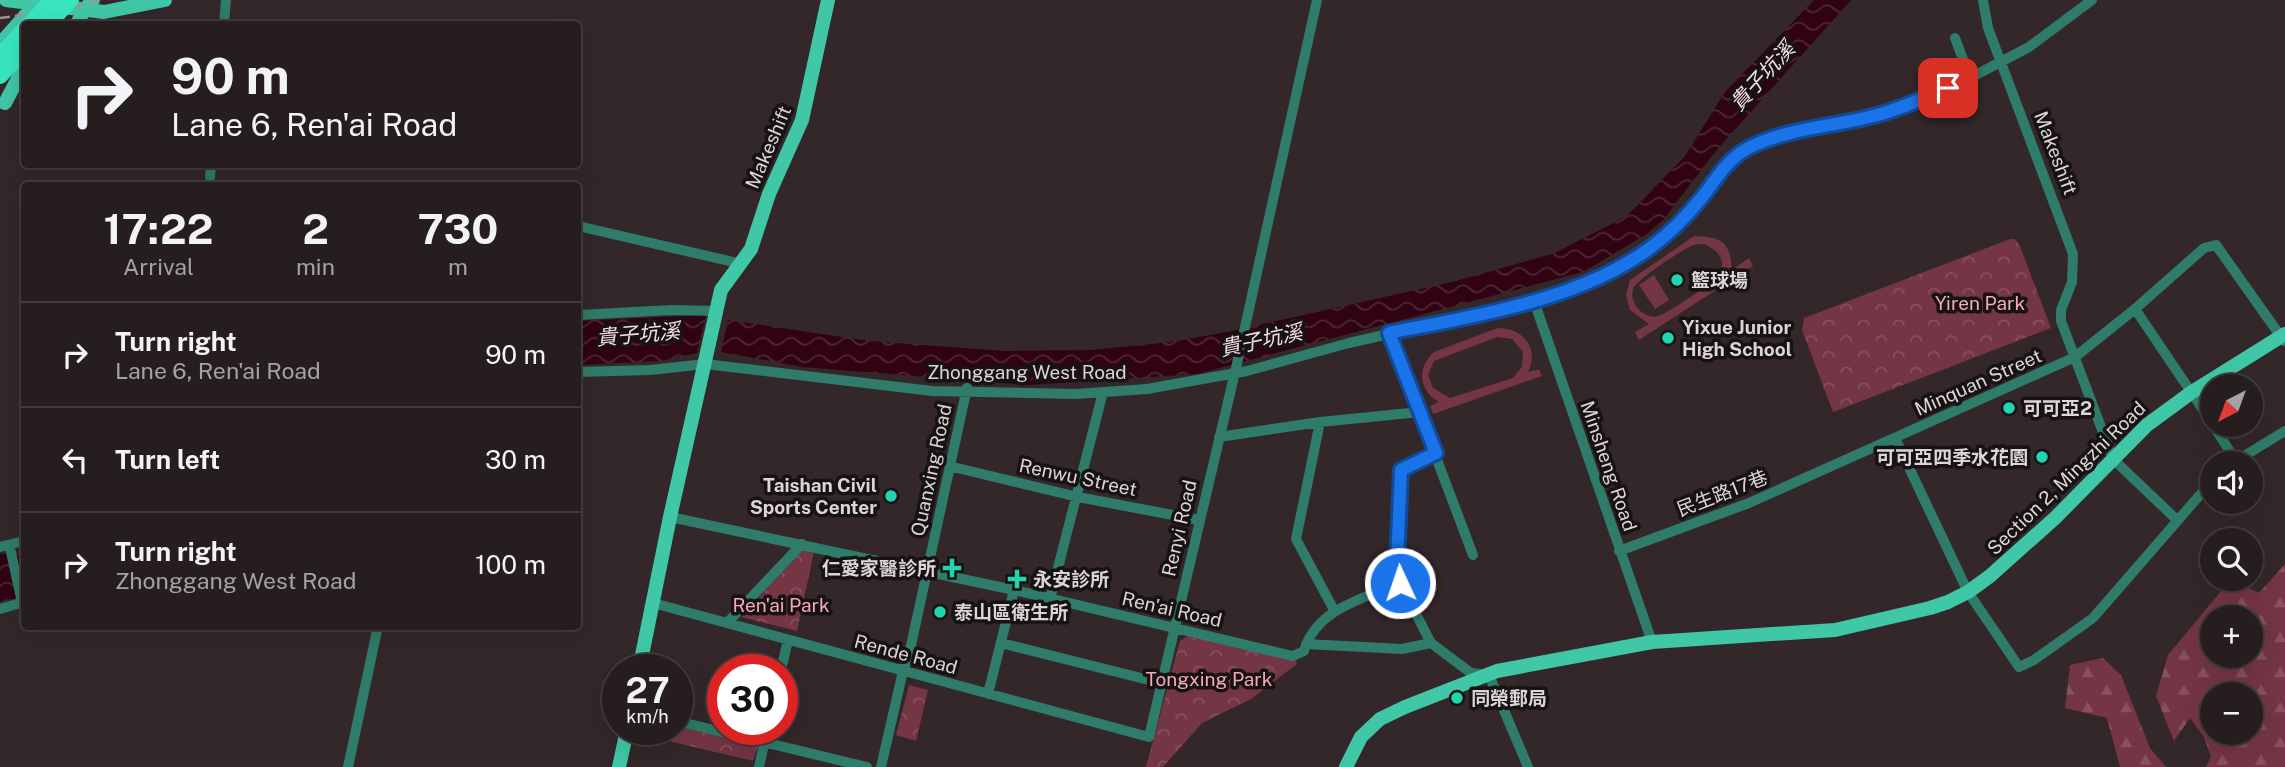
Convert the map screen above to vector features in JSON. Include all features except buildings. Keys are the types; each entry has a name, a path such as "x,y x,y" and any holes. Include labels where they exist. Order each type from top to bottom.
{"highway":[{"path":"36,21 72,2"},
{"path":"53,21 72,2"},
{"path":"0,56 21,33"},
{"path":"0,76 21,53"}],"main road":[{"path":"6,0 72,2 104,12 165,0"},
{"name":"Makeshift","path":"716,314 721,290 742,264 757,236 768,194 802,120 828,0"},
{"path":"0,44 37,1"},
{"path":"72,2 76,21"},
{"path":"3,107 21,73"},
{"path":"3,107 21,88"},
{"path":"642,654 716,314"},
{"name":"Section 2, Mingzhi Road","path":"1346,767 1361,737 1380,719 1489,675 1540,662 1652,642 1835,631 1948,602 1968,592 2017,553 2147,425 2192,392 2284,338"},
{"path":"619,767 624,745"}],"street":[{"path":"224,21 226,0"},
{"name":"Renyi Road","path":"1149,737 1235,371 1317,0"},
{"name":"Makeshift","path":"1983,0 1988,29 2073,254 2073,282 2061,310 2062,321 2075,357"},
{"name":"Zhonggang West Road","path":"581,372 650,370 706,360 847,382 932,391 967,388 1076,394 1147,389 1534,301 1616,270 1650,248 1676,226 1702,198 1725,165 1749,147 1786,134 1875,116 1903,107 2001,63 2052,32 2092,0"},
{"path":"1955,38 1970,78"},
{"path":"210,177 211,168"},
{"path":"581,227 742,264"},
{"name":"Minquan Street","path":"1838,464 2075,357 2204,248 2216,245 2284,338"},
{"name":"Minsheng Road","path":"1534,301 1652,642"},
{"path":"2135,309 2200,404"},
{"path":"581,315 672,310 716,314"},
{"path":"1389,333 1474,555"},
{"path":"2075,357 2113,459 2177,520"},
{"name":"Quanxing Road","path":"881,767 908,659 967,388"},
{"path":"1050,599 1103,392"},
{"path":"1219,437 1320,422 1420,412"},
{"path":"1320,422 1296,539 1334,610"},
{"path":"2252,451 2285,431"},
{"path":"1895,438 1968,592 2020,667 2093,618 2200,494"},
{"path":"1436,453 1401,470 1397,563 1400,583 1431,643 1471,673 1489,675 1528,767"},
{"name":"民生路17巷","path":"1619,551 1749,503 1838,464"},
{"name":"Renwu Street","path":"949,466 1077,496 1199,520"},
{"name":"Ren'ai Road","path":"670,517 1014,590 1293,656 1304,652 1306,644 1402,649 1431,643"},
{"path":"0,547 21,542"},
{"path":"727,623 802,544"},
{"path":"11,552 21,592"},
{"path":"1306,644 1334,610 1400,583"},
{"path":"988,694 1014,590"},
{"path":"0,609 21,601"},
{"name":"Rende Road","path":"653,603 1149,737"},
{"path":"348,767 378,630"},
{"path":"785,654 788,640"},
{"path":"1000,643 1161,683"},
{"path":"759,767 764,745"},
{"path":"777,745 867,767"}],"green space":[{"path":"1694,236 1723,242 1729,253 1732,270 1749,258 1753,266 1639,340 1635,332 1649,324 1630,310 1626,295 1630,280","holes":["1705,244 1722,260 1721,269 1714,281 1658,316 1643,313 1635,305 1633,289 1642,279 1689,247"]},
{"name":"Yiren Park","path":"2015,239 2020,246 2051,328 1833,412 1802,330 1804,318"},
{"path":"1654,275 1669,300 1655,309 1639,285"},
{"path":"1498,328 1507,329 1527,341 1532,355 1528,372 1539,369 1542,376 1433,414 1430,406 1439,402 1427,391 1422,378 1425,364 1434,352","holes":["1497,337 1512,339 1523,352 1522,367 1513,378 1450,398 1433,388 1428,375 1434,361"]},
{"name":"Ren'ai Park","path":"803,550 814,552 797,631 741,617"},
{"path":"2285,564 2285,767 2206,767 2211,757 2207,745 2263,745 2263,682 2200,682 2200,732 2190,718 2174,741 2156,696 2168,655 2200,616 2200,668 2263,668 2263,605 2209,605 2221,591 2263,591"},
{"name":"Tongxing Park","path":"1188,636 1295,659 1297,664 1251,699 1202,723 1163,767 1146,767 1180,641"},
{"path":"2103,658 2121,675 2150,748 2166,767 2120,767 2107,718 2065,708 2070,665"},
{"path":"909,685 928,690 916,741 896,735"},
{"path":"693,729 707,732 707,745 758,745 753,761 686,745 693,745"}],"water":[{"name":"貴子坑溪","path":"1814,0 1851,0 1715,152 1663,220 1647,234 1583,272 1197,374 1029,385 802,367 721,352 728,320 869,341 1005,351 1092,350 1171,342 1456,281 1555,253 1627,216 1685,156 1725,92"},
{"name":"貴子坑溪","path":"706,315 697,353 660,361 581,365 581,321"},
{"path":"21,552 21,597 0,602 0,554"}],"railway":[{"path":"0,18 62,10 103,0"}],"place":[{"name":"籃球場","path":"1677,280"},
{"name":"Yixue Junior High School","path":"1668,338"},
{"name":"可可亞2","path":"2009,408"},
{"name":"可可亞四季水花園","path":"2042,457"},
{"name":"Taishan Civil Sports Center","path":"891,496"},
{"name":"仁愛家醫診所","path":"952,568"},
{"name":"永安診所","path":"1017,579"},
{"name":"泰山區衛生所","path":"940,612"},
{"name":"同榮郵局","path":"1457,698"}],"route":[{"path":"1400,583 1397,563 1401,470 1436,453 1389,333 1534,301 1616,270 1650,248 1676,226 1702,198 1725,165 1749,147 1776,136 1875,116 1948,88"}]}
